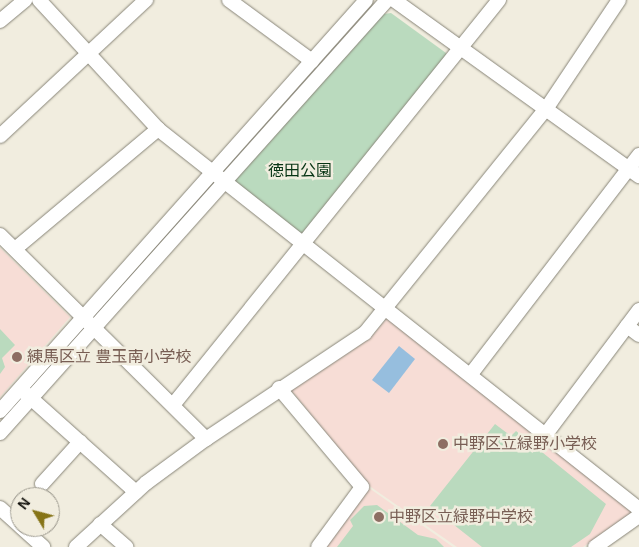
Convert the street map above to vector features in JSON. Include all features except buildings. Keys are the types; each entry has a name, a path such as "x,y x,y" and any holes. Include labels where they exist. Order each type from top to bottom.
{"street":[{"path":"0,22 25,0"},
{"path":"39,0 88,58 158,129 471,374 639,509"},
{"path":"0,136 88,58 146,0"},
{"path":"230,0 312,61"},
{"path":"0,411 366,0"},
{"path":"0,433 387,0"},
{"path":"394,0 634,172"},
{"path":"173,405 463,50 498,0"},
{"path":"76,547 136,492 206,439 279,388 365,333 546,109 619,0"},
{"path":"15,249 158,129"},
{"path":"471,374 634,172 639,156"},
{"path":"0,235 206,439"},
{"path":"546,434 639,310"},
{"path":"627,326 639,335"},
{"path":"20,388 136,492"},
{"path":"279,388 322,436 362,487 318,547"},
{"path":"42,484 80,442"},
{"path":"0,508 10,517"},
{"path":"595,547 639,516"},
{"path":"100,524 126,547"},
{"path":"33,537 43,547"}],"shaded area":[{"name":"練馬区立 豊玉南小学校","path":"0,248 70,317 0,397"},
{"name":"中野区立緑野小学校","path":"389,316 634,511 583,547 457,547 368,485 291,390 369,339"},
{"name":"中野区立緑野中学校","path":"369,488 453,547 324,547"}],"green space":[{"name":"徳田公園","path":"391,13 446,53 446,61 305,234 300,234 236,183 235,178 384,14"},
{"path":"0,329 15,345 2,358 5,367 0,374"},
{"path":"495,424 511,436 516,431 606,504 590,534 571,547 482,547 430,506"},
{"name":"中野区立緑野中学校","path":"377,505 418,535 436,539 444,547 337,547 353,526 350,520 364,506"}],"water":[{"path":"399,346 415,359 389,393 372,380"}],"place":[{"name":"練馬区立 豊玉南小学校","path":"17,357"},
{"name":"中野区立緑野小学校","path":"443,444"},
{"name":"中野区立緑野中学校","path":"379,517"}]}
